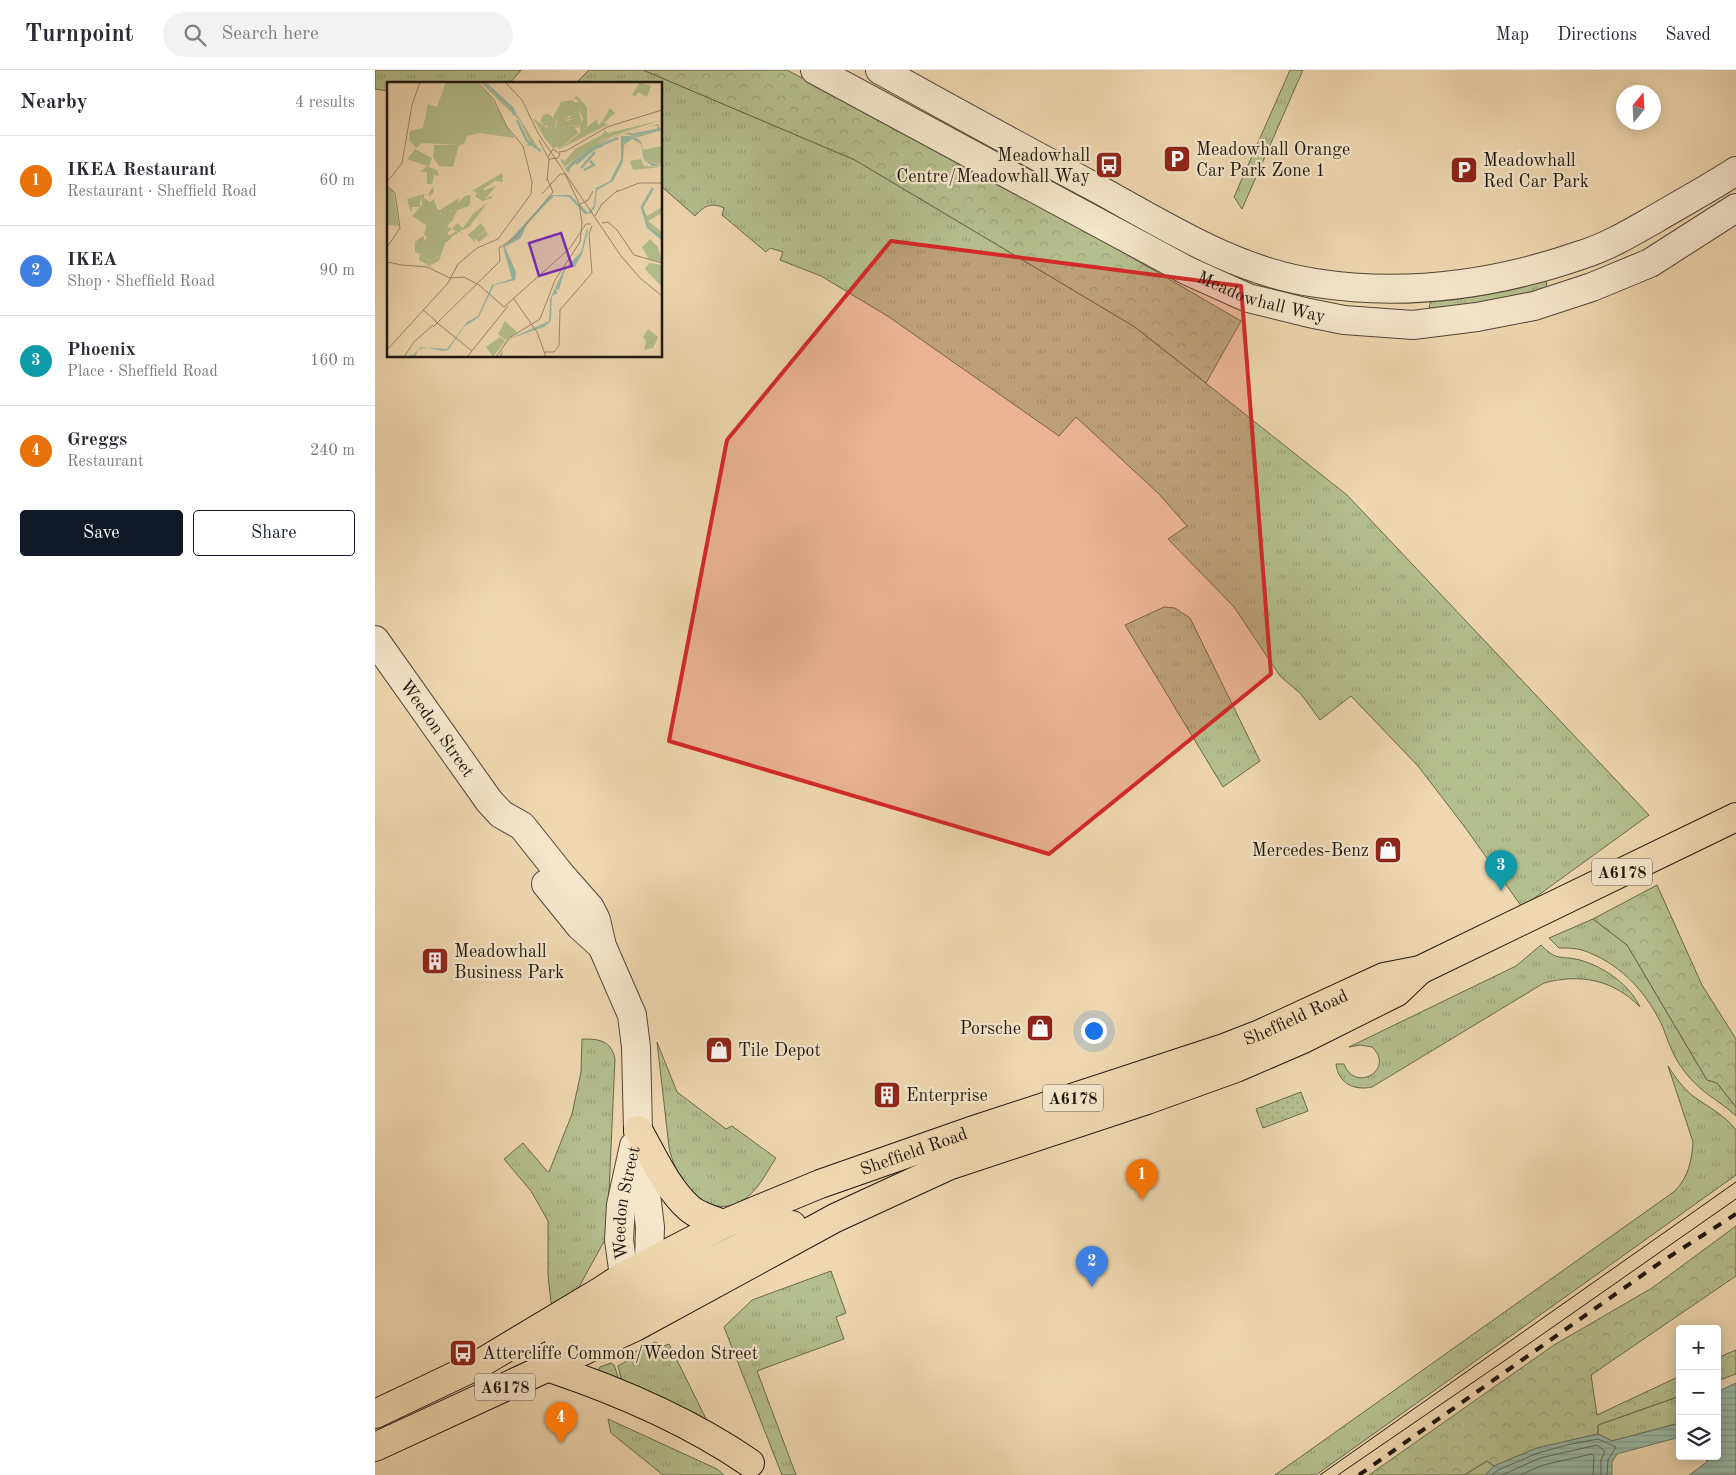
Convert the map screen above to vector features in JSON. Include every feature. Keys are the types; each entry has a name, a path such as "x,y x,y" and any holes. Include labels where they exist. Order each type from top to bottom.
{"main road":[{"name":"Sheffield Road","path":"661,1284 682,1246 724,1224 820,1184 974,1130 1224,1048 1260,1034 1384,977 1420,970 1736,817"},
{"name":"Sheffield Road","path":"661,1284 835,1218 948,1166 1237,1068 1301,1040 1397,992 1420,970"},
{"path":"638,1130 663,1175 689,1208 705,1217 724,1224"},
{"name":"A6178","path":"375,1446 635,1327 661,1284"},
{"name":"A6178","path":"375,1414 476,1366 601,1291 661,1284"},
{"path":"547,1368 585,1380 644,1405 724,1445 750,1462"}],"street":[{"name":"Meadowhall Way","path":"815,70 1188,271 1248,298 1344,320 1413,325 1477,317 1534,306 1635,271 1736,208"},
{"name":"Meadowhall Way","path":"880,70 1158,222 1222,254 1253,267 1315,283 1393,289 1444,287 1485,281 1534,269 1585,254 1609,244 1661,216 1736,171"},
{"path":"957,147 961,114"},
{"path":"957,147 985,128"},
{"path":"1661,216 1673,220 1687,220 1723,206 1736,204"},
{"path":"1609,244 1635,271"},
{"path":"1609,244 1610,281"},
{"path":"1188,271 1209,264 1222,254"},
{"name":"Weedon Street","path":"375,640 475,782 501,814 522,826 590,908 597,920 602,946 632,1015 636,1047 638,1130 621,1205 619,1240 661,1284"}],"highlighted area":[{"path":"891,241 1241,286 1271,674 1049,854 669,741 727,440"}],"green space":[{"path":"375,70 521,70 511,82 387,82 387,91 375,89"},
{"path":"589,70 643,70 855,160 1135,327 1347,495 1649,815 1522,907 1418,766 1351,696 1320,720 1301,694 1280,676 1234,607 1168,539 1187,526 1159,494 1076,417 1059,436 889,317 821,276 780,260 783,252 770,248 766,252 722,215 724,208 711,205 701,210 695,216 663,188 663,82 577,82"},
{"path":"643,70 787,70 1002,182 1241,321 1206,383 1135,327 855,160"},
{"path":"1290,70 1303,70 1242,209 1234,197"},
{"path":"1546,278 1547,288 1515,298 1477,305 1429,308 1431,299"},
{"path":"1164,607 1175,608 1190,618 1260,761 1223,787 1125,625"},
{"path":"1657,885 1702,985 1736,1039 1736,1107 1717,1083 1707,1080 1627,945 1593,919"},
{"path":"1593,919 1627,945 1707,1080 1717,1083 1736,1107 1736,1116 1704,1092 1686,1074 1674,1055 1661,1023 1647,999 1629,978 1595,955 1579,949 1559,948 1549,938"},
{"path":"1541,945 1555,956 1580,960 1607,972 1623,984 1640,1007 1619,990 1596,981 1583,979 1557,980 1544,983 1372,1087 1359,1088 1353,1086 1344,1081 1340,1076 1336,1064 1344,1064 1349,1073 1356,1077 1364,1078 1377,1070 1379,1063 1378,1055 1372,1047 1360,1045 1349,1047 1516,966"},
{"path":"582,1039 599,1040 607,1044 611,1048 615,1059 607,1236 579,1287 554,1304 551,1303 548,1275 548,1221 531,1191 504,1159 523,1143 549,1172 572,1114 581,1072"},
{"path":"657,1042 677,1092 726,1129 732,1126 776,1158 756,1188 740,1202 727,1206 715,1206 704,1201 685,1183 678,1172 669,1147"},
{"path":"1668,1066 1689,1093 1722,1116 1736,1130 1736,1175 1316,1475 1275,1475 1675,1191 1689,1168 1693,1142"},
{"path":"1301,1092 1308,1111 1263,1128 1256,1109"},
{"path":"1736,1226 1736,1276 1591,1375 1597,1415 1676,1378 1676,1397 1598,1425 1598,1434 1537,1448 1494,1466 1487,1461 1464,1475 1369,1475 1554,1345 1652,1288"},
{"path":"831,1271 846,1313 836,1317 844,1339 757,1371 796,1475 782,1475 724,1327 752,1300"},
{"path":"655,1342 664,1346 669,1344 709,1425 622,1382 618,1366 627,1361 626,1356"},
{"path":"1736,1350 1736,1374 1721,1380 1721,1370 1721,1356"},
{"path":"611,1363 614,1365 619,1380 595,1375 600,1367"},
{"path":"1676,1397 1676,1424 1612,1441 1598,1434 1598,1425"},
{"path":"608,1419 717,1469 724,1475 663,1475 611,1433"},
{"path":"1487,1461 1494,1466 1485,1475 1464,1475"}],"water":[{"path":"1736,1383 1736,1475 1689,1475 1707,1462 1707,1460 1721,1460 1721,1390"},
{"path":"1676,1424 1676,1438 1617,1454 1612,1462 1612,1475 1485,1475 1494,1466 1537,1448 1598,1434 1612,1441"}],"tram line":[{"path":"1320,1475 1736,1182"},
{"path":"1338,1475 1736,1199"}],"railway":[{"path":"1359,1475 1661,1262 1736,1214"}],"place":[{"name":"Meadowhall Orange Car Park Zone 1","path":"1177,159"},
{"name":"Meadowhall Centre/Meadowhall Way","path":"1109,165"},
{"name":"Meadowhall Red Car Park","path":"1464,170"},
{"name":"Mercedes-Benz","path":"1388,850"},
{"name":"Phoenix","path":"1501,891"},
{"name":"Meadowhall Business Park","path":"435,961"},
{"name":"Porsche","path":"1040,1028"},
{"name":"Tile Depot","path":"719,1050"},
{"name":"Enterprise","path":"887,1095"},
{"name":"IKEA Restaurant","path":"1142,1200"},
{"name":"IKEA","path":"1092,1287"},
{"name":"Attercliffe Common/Weedon Street","path":"463,1353"},
{"name":"Greggs","path":"561,1443"}]}
